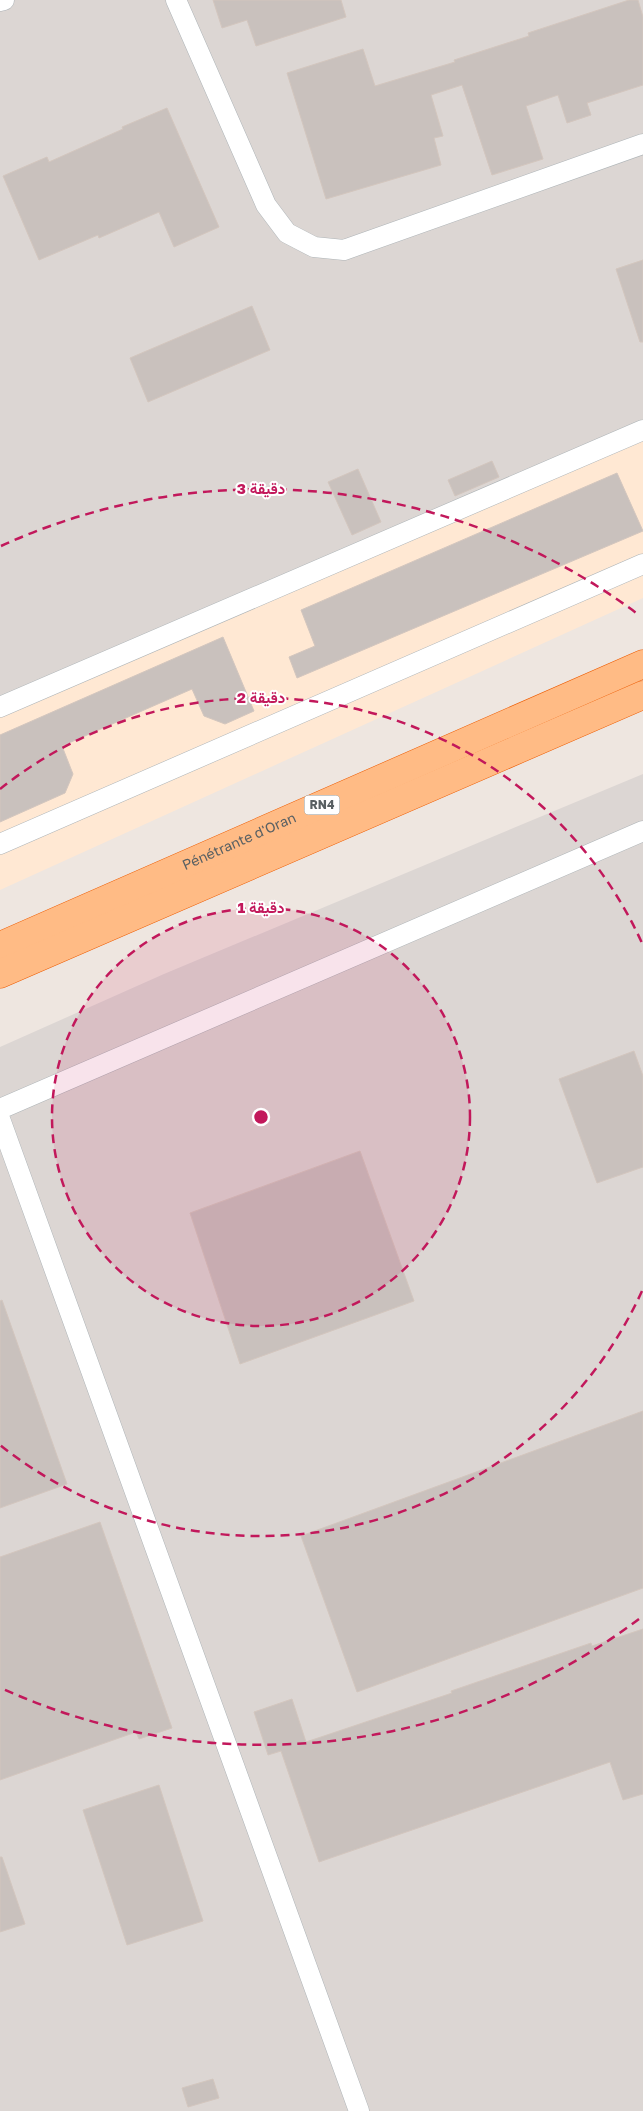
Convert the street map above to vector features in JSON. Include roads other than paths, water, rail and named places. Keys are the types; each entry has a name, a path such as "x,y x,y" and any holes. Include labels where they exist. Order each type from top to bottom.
{"highway":[{"name":"Pénétrante d'Oran","path":"0,946 643,664"},
{"name":"Pénétrante d'Oran","path":"0,974 643,695"}],"street":[{"path":"0,1 4,0"},
{"path":"176,0 266,205 287,233 314,247 344,250 643,144"},
{"path":"0,706 643,430"},
{"path":"0,844 643,564"},
{"path":"0,1109 643,831"},
{"path":"0,1119 359,2111"}]}
